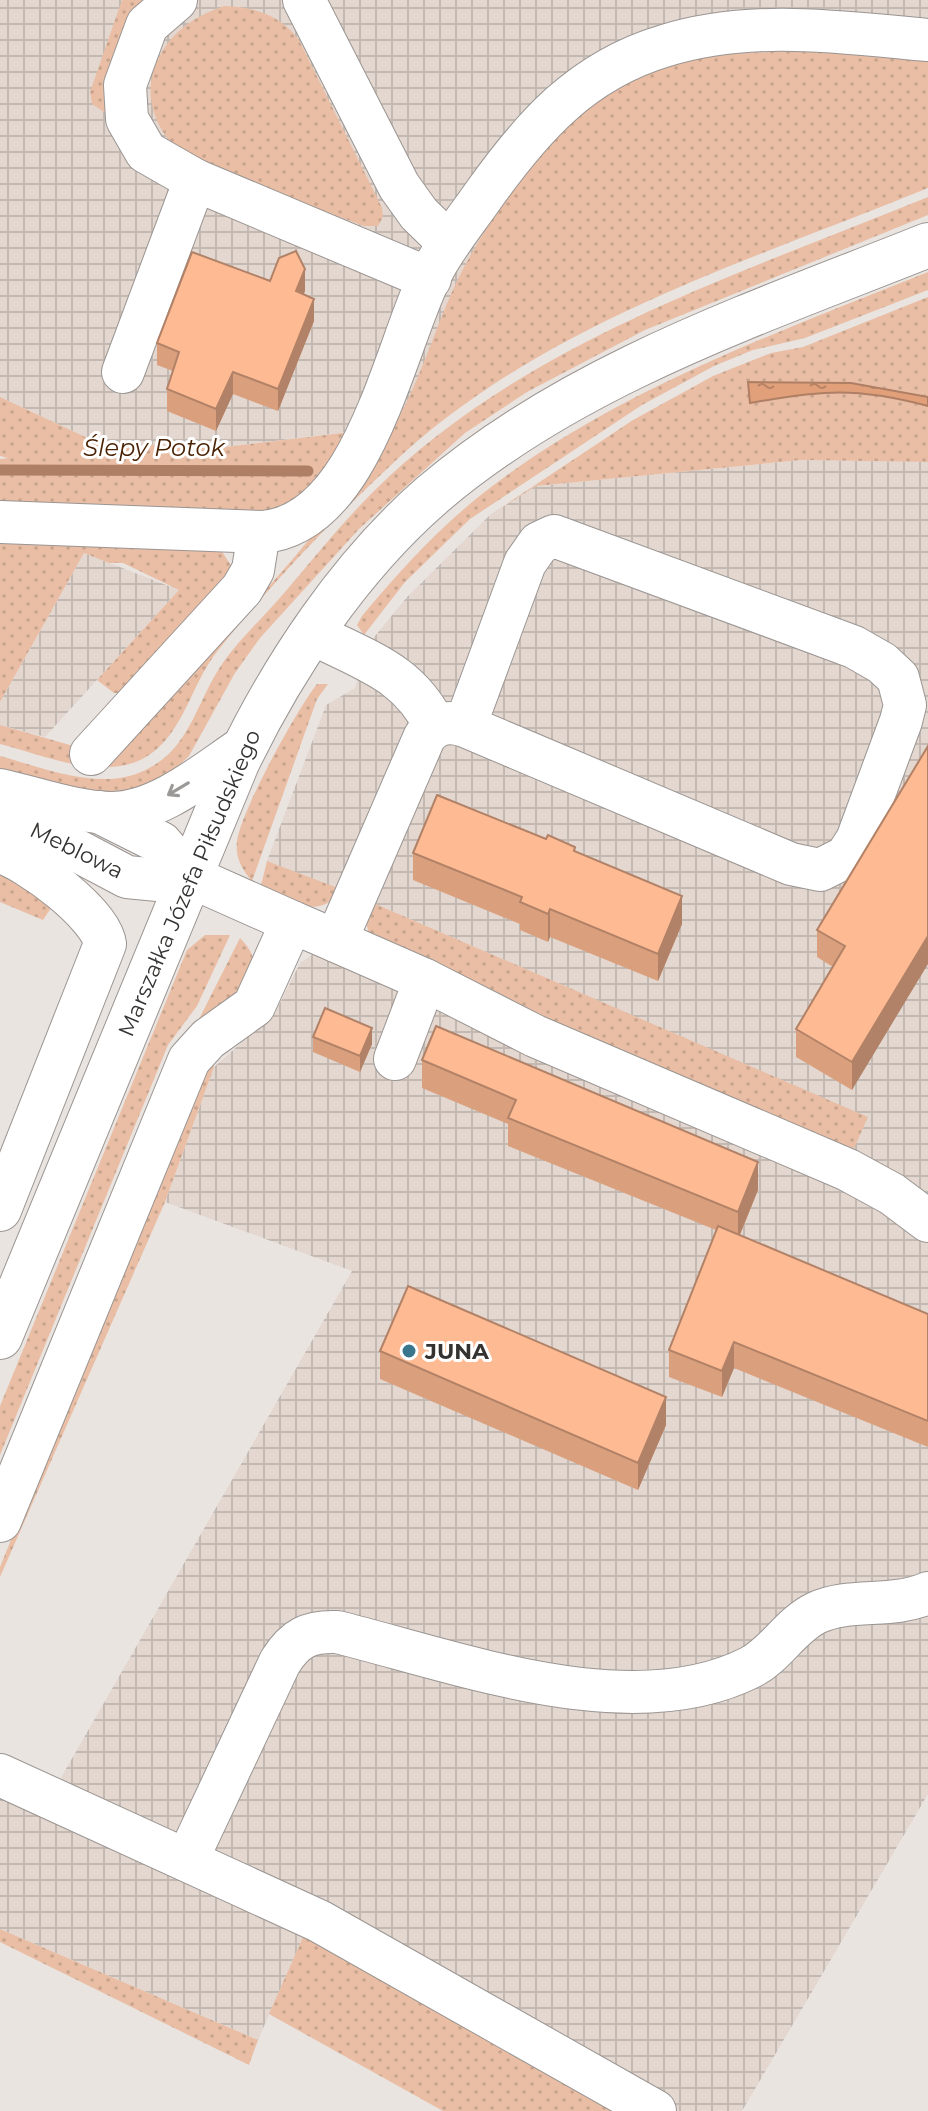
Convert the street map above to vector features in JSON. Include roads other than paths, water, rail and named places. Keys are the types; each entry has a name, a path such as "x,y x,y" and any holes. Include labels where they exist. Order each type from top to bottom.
{"main road":[{"name":"Marszałka Józefa Piłsudskiego","path":"0,1337 244,747 314,634 350,585 424,503 515,434 592,388 668,352 928,245"}],"street":[{"path":"176,0 154,16 135,50 125,85 127,119 146,152 195,180 439,261"},
{"path":"304,0 399,186 419,214 439,261"},
{"path":"0,522 259,532 284,529 308,516 347,467 371,428 439,261 542,119 596,74 625,60 703,35 747,30 793,28 928,40"},
{"path":"123,372 195,180"},
{"path":"91,754 242,589 253,570 259,532"},
{"path":"314,634 403,682 450,726 791,864 820,870 838,864 857,840 905,705 898,678 882,663 854,647 554,536 539,543 525,563 450,726 424,738 336,941"},
{"name":"Meblowa","path":"99,812 127,810 157,801 244,747"},
{"name":"Meblowa","path":"0,790 99,812 161,843 189,876"},
{"name":"Meblowa","path":"0,810 127,877 158,880 189,876"},
{"path":"0,852 34,869 83,911 99,928 105,944 0,1210"},
{"path":"189,876 425,980 535,1036 848,1170 892,1194 928,1221"},
{"path":"0,1521 189,1060 208,1039 254,1006 292,922"},
{"path":"395,1059 425,980"},
{"path":"187,1860 280,1662 290,1645 303,1636 317,1631 337,1632 537,1682 627,1694 715,1681 752,1667 817,1612 903,1603 928,1593"},
{"path":"0,1775 187,1860 381,1954 655,2111"}],"water":[{"path":"748,382 851,383 928,397 928,406 880,396 839,392 750,403"}],"waterway":[{"name":"Ślepy Potok","path":"0,470 308,471"}],"place":[{"name":"JUNA","path":"409,1351"}]}
